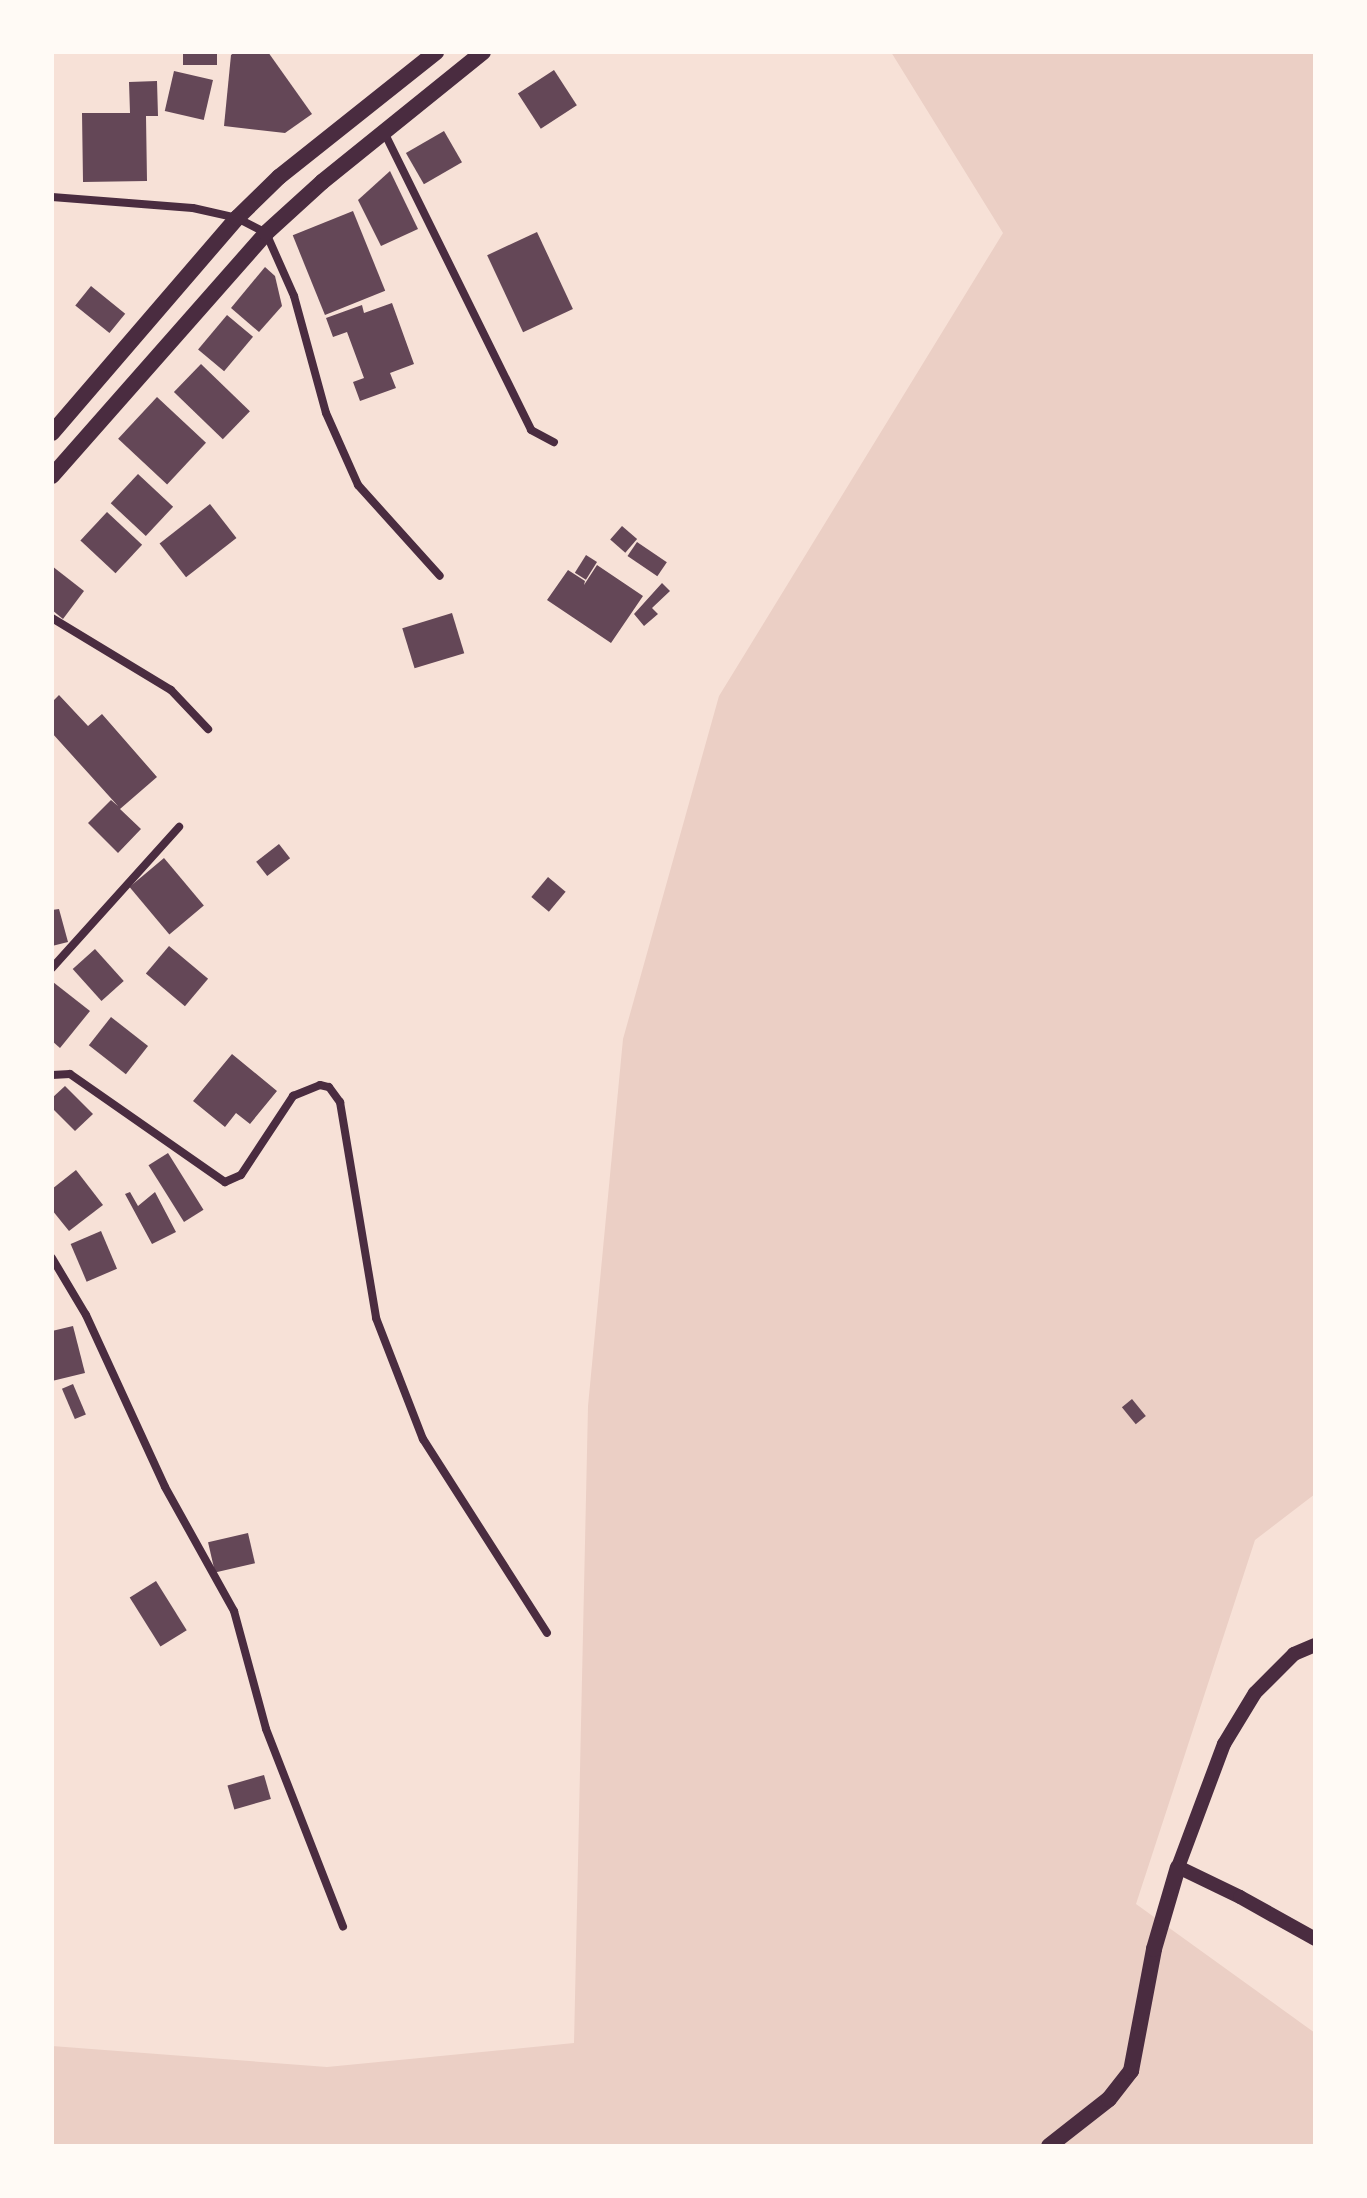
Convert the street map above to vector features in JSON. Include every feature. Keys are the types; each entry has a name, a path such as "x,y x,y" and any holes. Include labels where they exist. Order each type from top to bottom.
{"main road":[{"path":"52,433 237,218 279,177 436,52"},
{"path":"52,476 266,233 483,52"},
{"path":"1049,2146 1109,2099 1131,2071 1154,1949 1178,1867"}],"street":[{"path":"384,132 531,430 554,442"},
{"path":"52,197 193,208 237,218 266,233 294,296 326,413 358,485 440,576"},
{"path":"52,618 171,690 208,729"},
{"path":"52,968 179,827"},
{"path":"52,1075 70,1074 225,1182 241,1175 293,1096 320,1085 329,1087 340,1102 376,1318 423,1439 547,1633"},
{"path":"52,1258 86,1315 165,1487 234,1611 266,1729 343,1927"},
{"path":"1315,1645 1294,1654 1255,1693 1224,1744 1178,1867 1315,1939"}],"shaded area":[{"path":"891,52 1315,52 1315,1494 1255,1540 1136,1904 1315,2033 1315,2146 52,2146 52,2046 327,2067 574,2043 588,1406 623,1039 719,696 1003,233"}],"building":[{"path":"183,52 217,52 217,65 183,65"},
{"path":"235,52 268,52 312,114 285,133 224,126 231,55"},
{"path":"554,70 577,105 541,129 518,93"},
{"path":"174,71 213,80 204,120 165,111"},
{"path":"157,81 158,116 146,116 147,181 83,182 82,113 130,113 129,82"},
{"path":"444,131 462,162 424,184 406,153"},
{"path":"390,171 418,229 381,246 358,200"},
{"path":"353,211 385,291 325,315 293,235"},
{"path":"537,232 573,309 523,332 487,255"},
{"path":"265,267 275,276 282,306 259,332 231,308"},
{"path":"91,286 125,314 109,333 75,305"},
{"path":"392,303 414,364 390,373 396,388 360,401 353,382 364,378 347,332 333,337 326,318 362,305 364,313"},
{"path":"227,315 253,337 224,371 198,349"},
{"path":"201,364 250,411 223,439 174,392"},
{"path":"157,397 206,443 167,484 118,439"},
{"path":"138,474 173,507 146,536 111,503"},
{"path":"210,504 236,538 186,577 160,543"},
{"path":"107,512 142,545 116,573 80,541"},
{"path":"622,526 637,539 625,553 610,540"},
{"path":"637,542 667,562 657,576 627,556"},
{"path":"586,555 597,562 586,580 575,573"},
{"path":"597,565 643,596 611,643 547,600 568,570 585,581 584,585"},
{"path":"52,566 84,591 63,619 52,610"},
{"path":"662,583 670,591 652,608 658,614 644,626 634,614"},
{"path":"452,613 464,653 415,668 402,628"},
{"path":"59,695 88,726 102,714 157,777 120,809 141,829 118,853 88,823 111,800 118,806 52,733 52,702"},
{"path":"279,844 290,858 267,876 256,862"},
{"path":"164,858 204,905 169,934 130,887"},
{"path":"548,877 566,892 549,912 531,897"},
{"path":"59,909 68,942 52,946 52,910"},
{"path":"169,946 208,979 185,1006 146,974"},
{"path":"95,949 124,981 101,1001 73,969"},
{"path":"53,982 90,1011 60,1048 52,1041"},
{"path":"111,1017 148,1046 126,1074 89,1045"},
{"path":"232,1054 277,1091 250,1124 236,1113 225,1127 193,1101"},
{"path":"65,1086 93,1114 75,1131 52,1108 52,1098"},
{"path":"168,1153 204,1210 184,1222 148,1165"},
{"path":"76,1170 103,1205 69,1231 52,1210 52,1189"},
{"path":"130,1192 138,1206 155,1192 176,1232 152,1244 125,1194"},
{"path":"101,1231 117,1269 87,1282 71,1244"},
{"path":"73,1326 85,1373 52,1381 52,1331"},
{"path":"73,1384 86,1414 75,1419 62,1389"},
{"path":"1132,1399 1146,1416 1136,1424 1122,1407"},
{"path":"248,1533 255,1563 215,1572 208,1542"},
{"path":"156,1581 187,1630 160,1647 130,1597"},
{"path":"264,1775 271,1799 234,1810 227,1785"}]}
